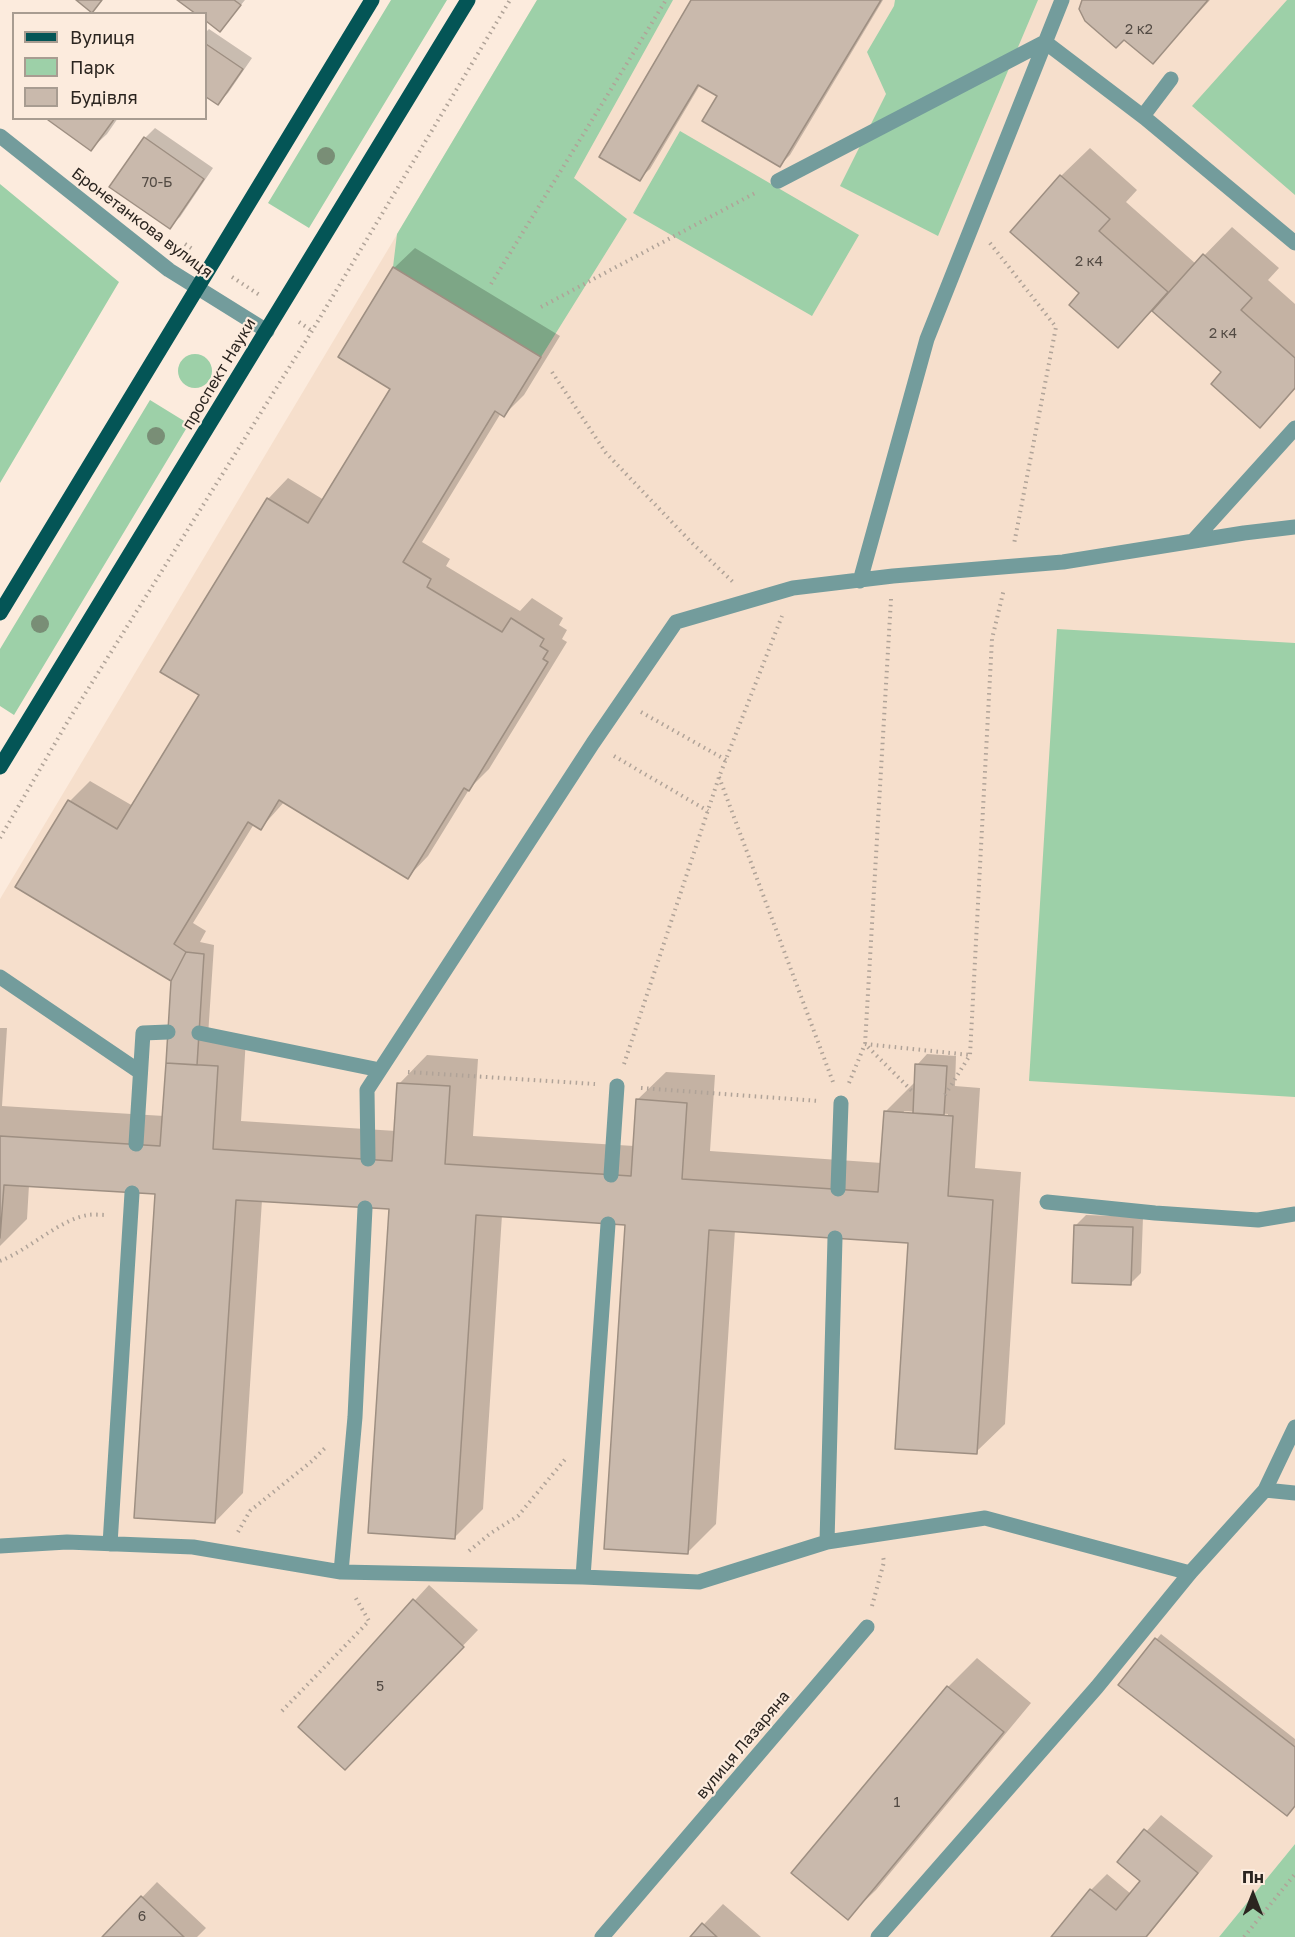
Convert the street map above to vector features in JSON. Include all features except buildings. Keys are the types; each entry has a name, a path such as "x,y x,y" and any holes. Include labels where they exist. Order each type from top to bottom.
{"main road":[{"path":"0,613 372,0"},
{"name":"проспект Науки","path":"0,767 468,0"}],"street":[{"path":"860,580 927,339 1062,0"},
{"path":"1045,42 1143,116 1295,243"},
{"path":"778,181 1045,42"},
{"path":"1143,116 1171,79"},
{"name":"Бронетанкова вулиця","path":"0,136 169,270 267,331"},
{"path":"1193,541 1295,428"},
{"path":"368,1159 367,1090 593,743 676,622 794,588 893,576 1063,562 1295,527"},
{"path":"0,977 140,1072"},
{"path":"135,1144 143,1033 168,1032"},
{"path":"199,1033 380,1070"},
{"path":"611,1175 617,1086"},
{"path":"838,1189 841,1103"},
{"path":"110,1544 132,1193"},
{"path":"1047,1202 1258,1220 1295,1214"},
{"path":"341,1572 355,1417 365,1208"},
{"path":"583,1577 608,1224"},
{"path":"828,1542 835,1238"},
{"path":"878,1937 1097,1687 1190,1573 1265,1490 1295,1427"},
{"path":"1265,1490 1295,1493"},
{"path":"0,1546 67,1542 192,1547 341,1572 699,1582 828,1542 985,1518 1190,1573"},
{"name":"вулиця Лазаряна","path":"602,1937 867,1628"}],"path":[{"path":"0,838 74,711 312,331 510,0"},
{"path":"491,284 666,0"},
{"path":"541,307 778,181"},
{"path":"945,1095 970,1055 992,639 1010,567 1056,327 973,222"},
{"path":"185,244 312,331"},
{"path":"552,372 606,453 690,541 753,600"},
{"path":"841,1103 866,1044 893,576"},
{"path":"617,1086 719,777 794,588"},
{"path":"622,701 726,760"},
{"path":"593,743 708,811"},
{"path":"719,777 841,1103"},
{"path":"866,1044 970,1055"},
{"path":"866,1044 914,1094"},
{"path":"0,1261 30,1246 71,1220 88,1215 131,1215"},
{"path":"226,1553 250,1511 312,1461 355,1417"},
{"path":"440,1574 491,1533 518,1516 595,1423"},
{"path":"867,1628 884,1562"},
{"path":"282,1712 369,1621 341,1572"},
{"path":"1244,1937 1295,1874"}],"shaded area":[{"path":"537,0 1295,0 1295,1844 1219,1937 0,1937 0,899"}],"green space":[{"path":"391,0 447,0 309,228 268,203"},
{"path":"537,0 673,0 574,178 627,219 541,357 393,267 397,234"},
{"path":"895,0 1038,0 938,236 840,186 886,94 867,52 894,6"},
{"path":"1287,0 1295,0 1295,195 1192,106"},
{"path":"680,131 859,235 812,316 633,213"},
{"path":"0,184 119,282 0,483"},
{"path":"195,354 207,359 212,371 207,383 195,388 183,383 178,371 183,359"},
{"path":"150,400 189,424 14,715 0,706 0,649"},
{"path":"1057,629 1295,643 1295,1097 1029,1081"},
{"path":"1295,1844 1295,1937 1219,1937"}]}
